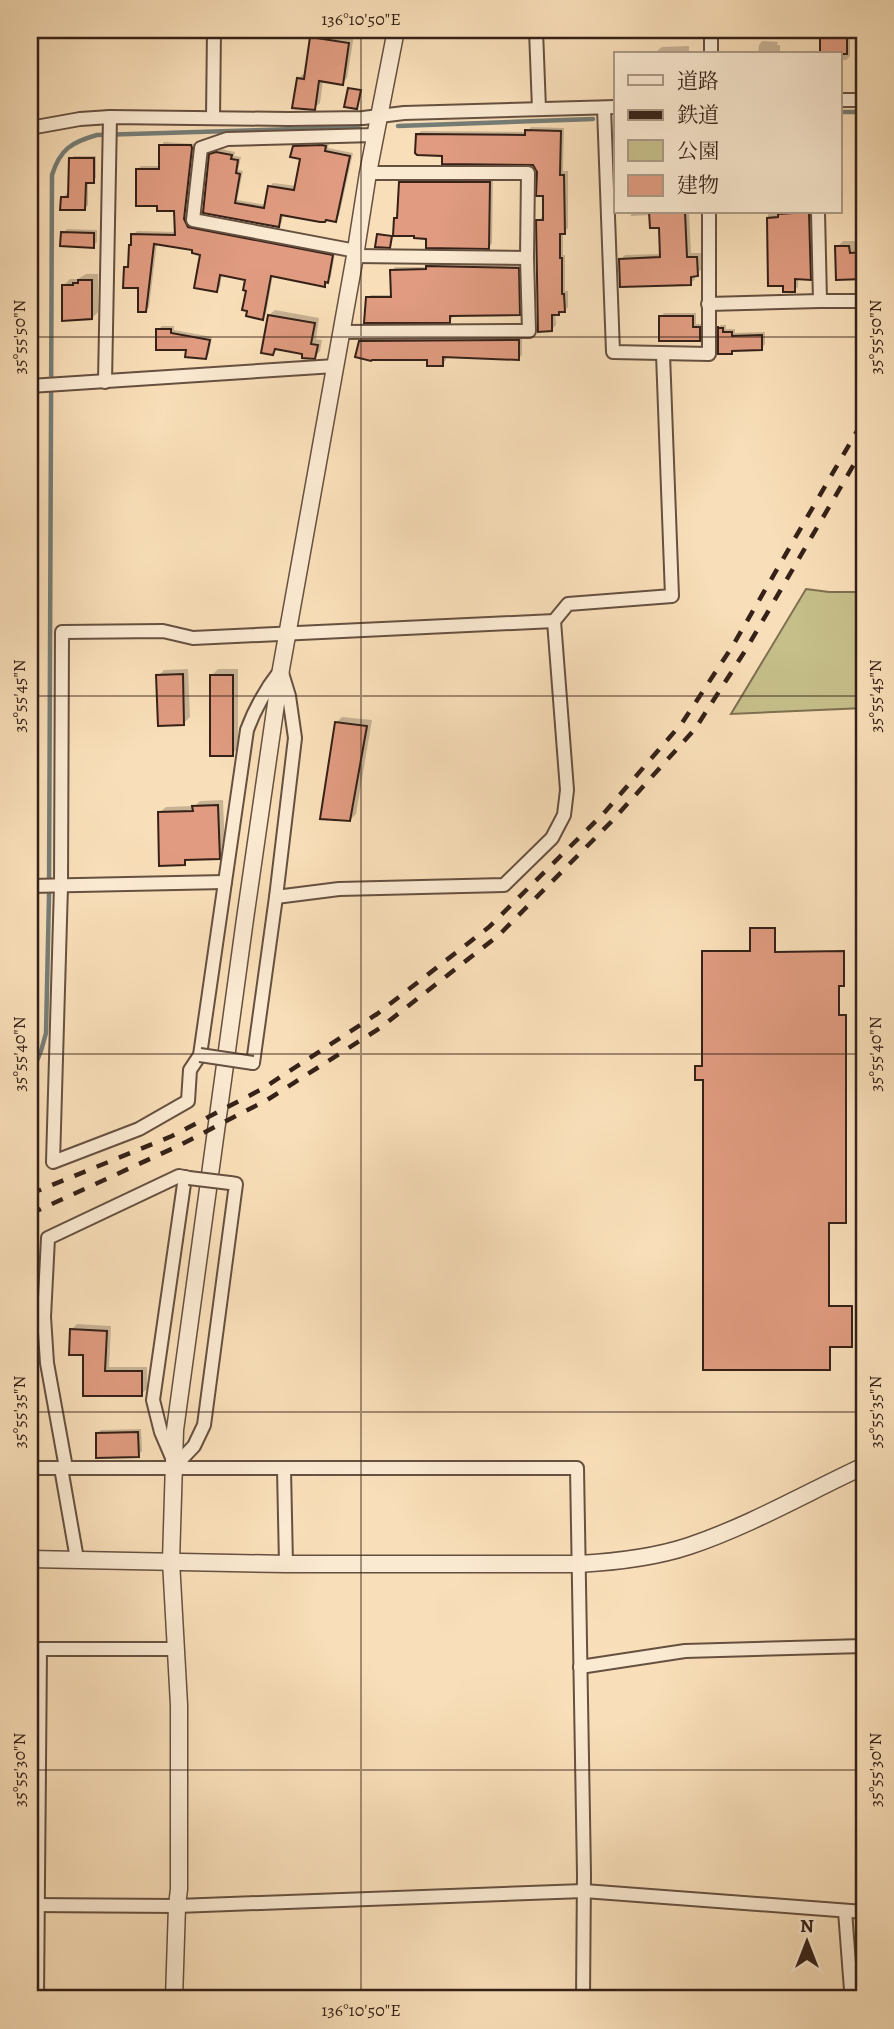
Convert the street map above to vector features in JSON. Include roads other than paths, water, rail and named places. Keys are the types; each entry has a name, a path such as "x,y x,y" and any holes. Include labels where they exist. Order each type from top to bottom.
{"street":[{"path":"213,118 214,30"},
{"path":"174,1999 179,1889 180,1760 171,1561 173,1464 182,1378 281,669 368,173 396,30"},
{"path":"536,30 540,109"},
{"path":"711,30 711,52"},
{"path":"842,100 864,100"},
{"path":"30,128 80,119 110,117 289,119 610,107 613,352 709,354 709,214"},
{"path":"105,382 110,117"},
{"path":"375,135 227,139 201,148 193,220 355,254 527,258"},
{"path":"341,332 529,331 528,173 368,173"},
{"path":"818,214 820,301"},
{"path":"708,304 864,301"},
{"path":"276,897 338,889 504,885 552,838 564,816 567,790 554,621 568,604 672,596 663,354"},
{"path":"30,386 335,366"},
{"path":"281,669 267,689 247,730 200,1055 190,1070 188,1101 139,1129 53,1162 54,886 62,632 163,631 192,638 554,621"},
{"path":"200,1055 253,1063 295,738 289,696 281,669"},
{"path":"30,886 225,882"},
{"path":"77,1559 46,1351 44,1317 48,1238 179,1176 236,1184 204,1425 194,1446 173,1464"},
{"path":"173,1464 153,1400 187,1177"},
{"path":"30,1468 173,1464 284,1469 577,1468 584,1891 583,1999"},
{"path":"30,1559 286,1564 578,1564 622,1560 687,1547 864,1466"},
{"path":"284,1469 286,1564"},
{"path":"580,1667 685,1651 864,1646"},
{"path":"37,1999 34,1775 40,1649 176,1649"},
{"path":"34,1905 177,1906 584,1891 864,1912"},
{"path":"845,1911 850,1999"}],"waterway":[{"path":"842,112 864,112"},
{"path":"398,126 593,119"},
{"path":"30,1078 46,1033 52,175 55,166 68,148 97,135 358,127"}],"railway":[{"path":"30,1194 172,1136 262,1089 377,1014 489,927 604,813 682,723 732,647 864,419"},
{"path":"30,1214 178,1146 267,1100 380,1028 499,935 611,822 695,729 745,651 864,447"}]}
